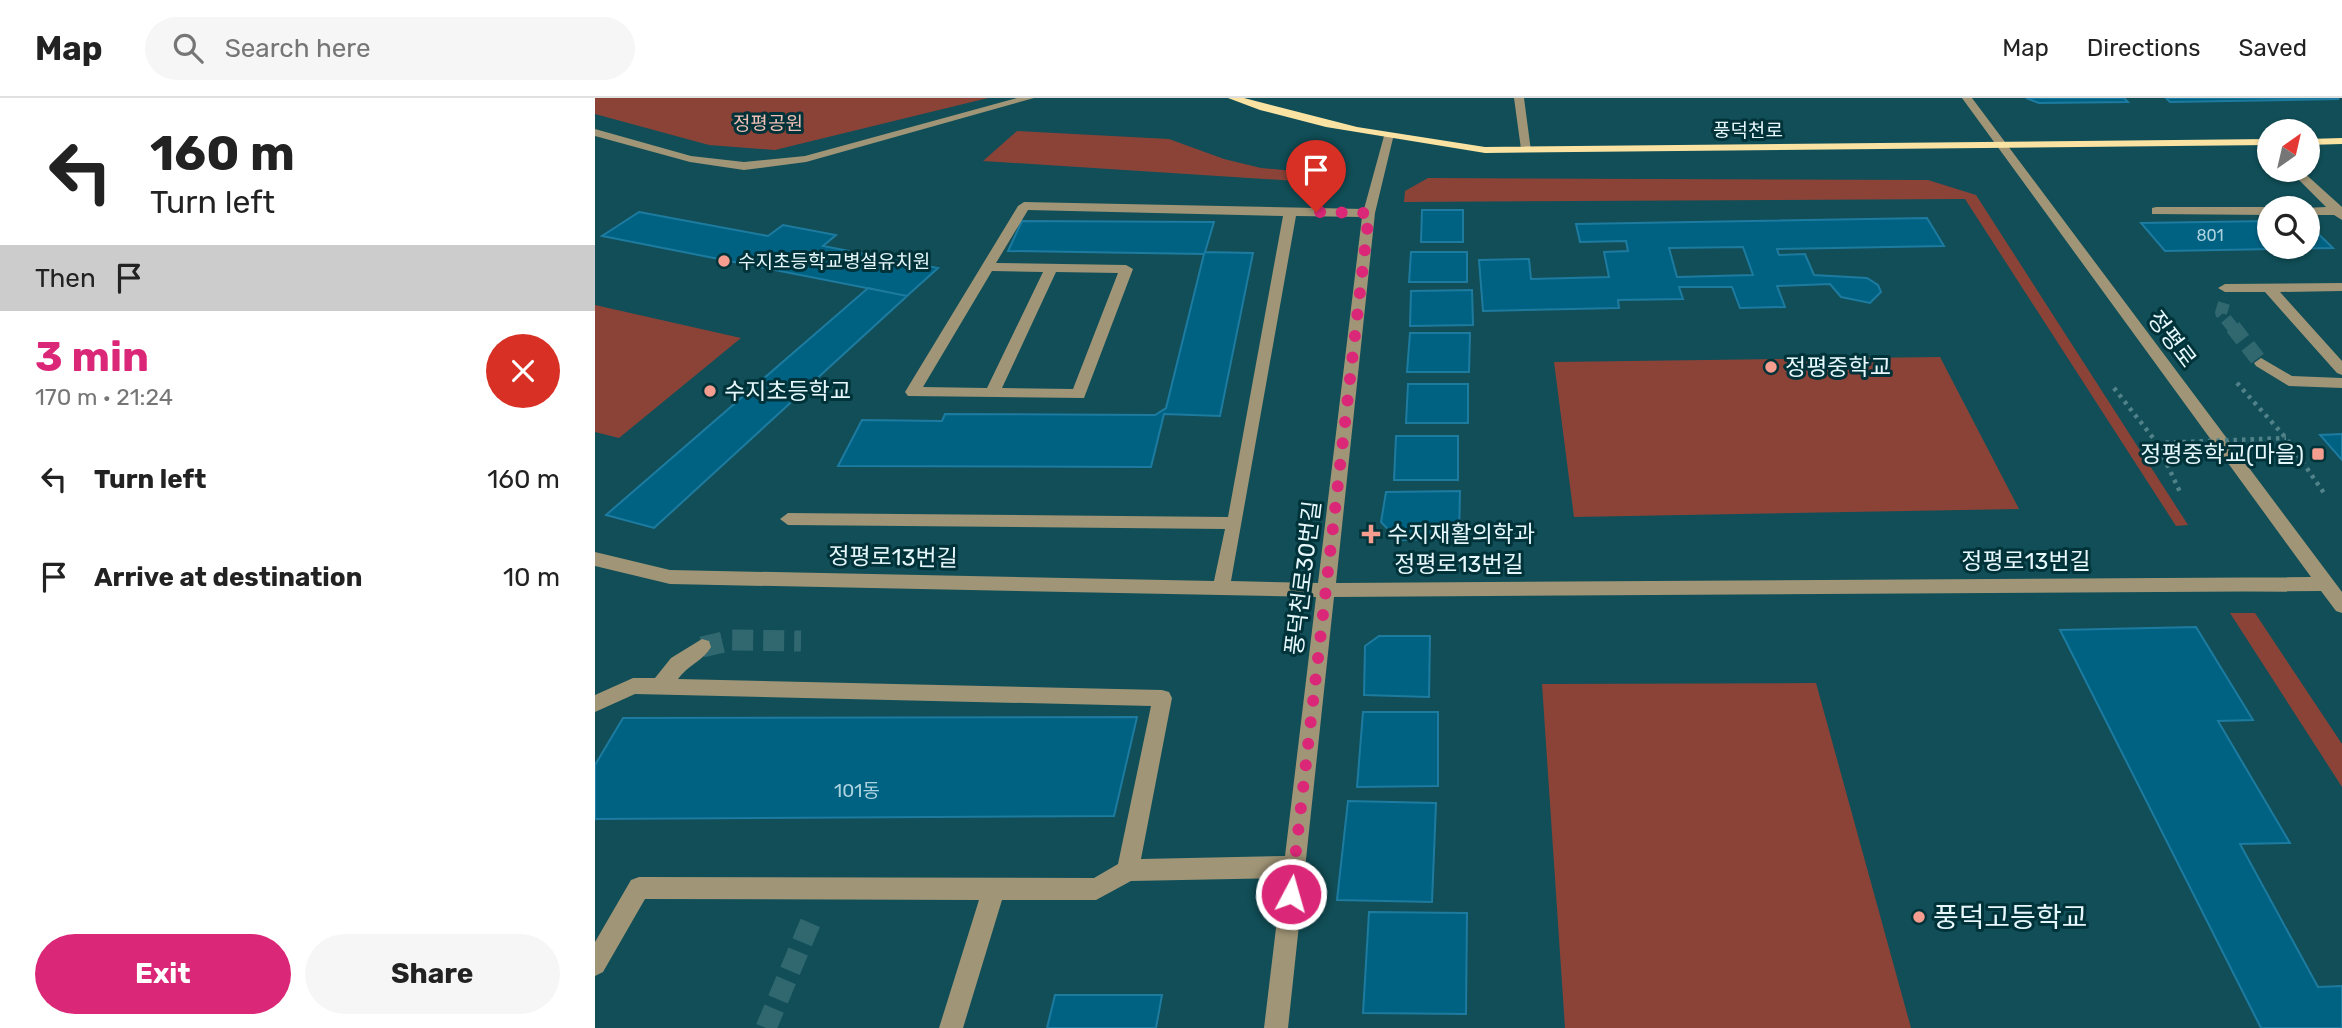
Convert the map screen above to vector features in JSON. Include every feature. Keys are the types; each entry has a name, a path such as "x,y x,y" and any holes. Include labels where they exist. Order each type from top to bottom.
{"main road":[{"name":"풍덕천로","path":"1233,98 1285,116 1390,136 1485,150 2257,143"},
{"path":"2321,142 2342,141"}],"street":[{"path":"595,132 690,159 744,166 806,159 1029,98"},
{"path":"1519,98 1527,149"},
{"name":"정평로","path":"1967,98 2342,606"},
{"name":"풍덕천로30번길","path":"1276,1028 1369,213 1390,136"},
{"path":"595,146 610,137"},
{"path":"2308,182 2340,212"},
{"path":"988,267 1126,269 1079,394 913,392 1024,206 1369,213"},
{"path":"2156,211 2257,211"},
{"path":"2320,211 2340,212"},
{"path":"1221,588 1290,212"},
{"path":"992,393 1051,268"},
{"path":"2225,288 2342,287"},
{"path":"2269,288 2342,370"},
{"path":"2261,363 2289,380 2342,383"},
{"path":"787,519 1235,523"},
{"name":"정평로13번길","path":"595,559 670,577 1327,590 2325,584"},
{"path":"660,687 678,664 702,647"},
{"path":"595,704 633,686 1162,698 1128,870"},
{"path":"595,964 639,888 1097,889 1128,870 1294,867"},
{"path":"951,1028 994,889"}],"path":[{"path":"2237,383 2286,438 2324,493"},
{"path":"2114,388 2157,443 2180,492"},
{"path":"2157,443 2286,438"}],"green space":[{"name":"정평공원","path":"595,98 988,98 775,150 709,145 595,114"},
{"path":"1017,131 1169,139 1224,159 1261,168 1341,175 1343,184 983,161"},
{"path":"1428,178 1928,180 1976,195 2188,525 2176,526 1965,199 1404,202 1405,191"},
{"path":"595,305 741,338 619,438 595,432"},
{"path":"1940,357 2019,509 1574,517 1554,362"},
{"path":"2230,613 2255,613 2342,744 2342,787"},
{"path":"1816,683 1911,1028 1565,1028 1542,684"}],"building":[{"path":"2026,98 2124,98 2128,102 2039,103"},
{"path":"2166,98 2337,98 2339,99 2170,102"},
{"path":"1422,210 1463,210 1463,242 1421,242"},
{"path":"639,212 768,236 783,225 836,235 823,246 938,268 907,296 602,236"},
{"path":"1927,218 1944,246 1777,249 1779,255 1805,254 1814,275 1867,278 1878,285 1881,292 1870,303 1841,297 1830,284 1777,286 1785,307 1740,308 1732,287 1679,287 1683,299 1618,300 1619,308 1483,311 1479,260 1529,259 1531,279 1609,277 1604,252 1628,251 1626,241 1580,242 1576,224","holes":["1743,247 1753,275 1677,277 1669,248"]},
{"path":"1022,221 1214,222 1205,252 1253,253 1220,416 1164,414 1151,467 838,466 862,420 942,421 945,414 1155,415 1166,408 1204,254 1008,251"},
{"path":"2257,221 2257,249 2165,251 2141,223"},
{"path":"2320,236 2333,248 2320,248"},
{"path":"1411,252 1467,252 1467,282 1409,282"},
{"path":"868,288 907,296 654,528 606,515"},
{"path":"1472,290 1473,325 1410,326 1411,291"},
{"path":"1410,333 1470,333 1469,372 1407,372"},
{"path":"1408,384 1468,384 1468,423 1406,423"},
{"path":"2342,434 2342,460 2320,435"},
{"path":"1396,436 1458,436 1458,480 1394,480"},
{"path":"1460,491 1459,539 1398,540 1381,522 1386,492"},
{"path":"2196,627 2253,720 2218,721 2290,843 2240,844 2318,987 2342,986 2342,1028 2261,1028 2060,630"},
{"path":"1379,636 1430,636 1429,697 1364,695 1365,646"},
{"path":"1363,712 1438,712 1438,786 1357,787"},
{"path":"1137,717 1114,816 595,819 595,765 623,718"},
{"path":"1348,801 1436,803 1432,902 1337,900"},
{"path":"1369,912 1467,913 1466,1014 1363,1013"},
{"path":"1055,995 1162,995 1156,1028 1047,1028"}],"tunnel":[{"path":"2224,303 2221,313 2234,329"},
{"path":"2233,327 2261,363"},
{"path":"702,647 732,640 801,641"},
{"path":"766,1028 814,914"}],"place":[{"name":"수지초등학교병설유치원","path":"724,261"},
{"name":"정평중학교","path":"1771,367"},
{"name":"수지초등학교","path":"710,391"},
{"name":"정평중학교(마을)","path":"2318,454"},
{"name":"수지재활의학과","path":"1371,534"},
{"name":"풍덕고등학교","path":"1919,917"}],"route":[{"path":"1291,894 1369,213 1316,212"}]}
